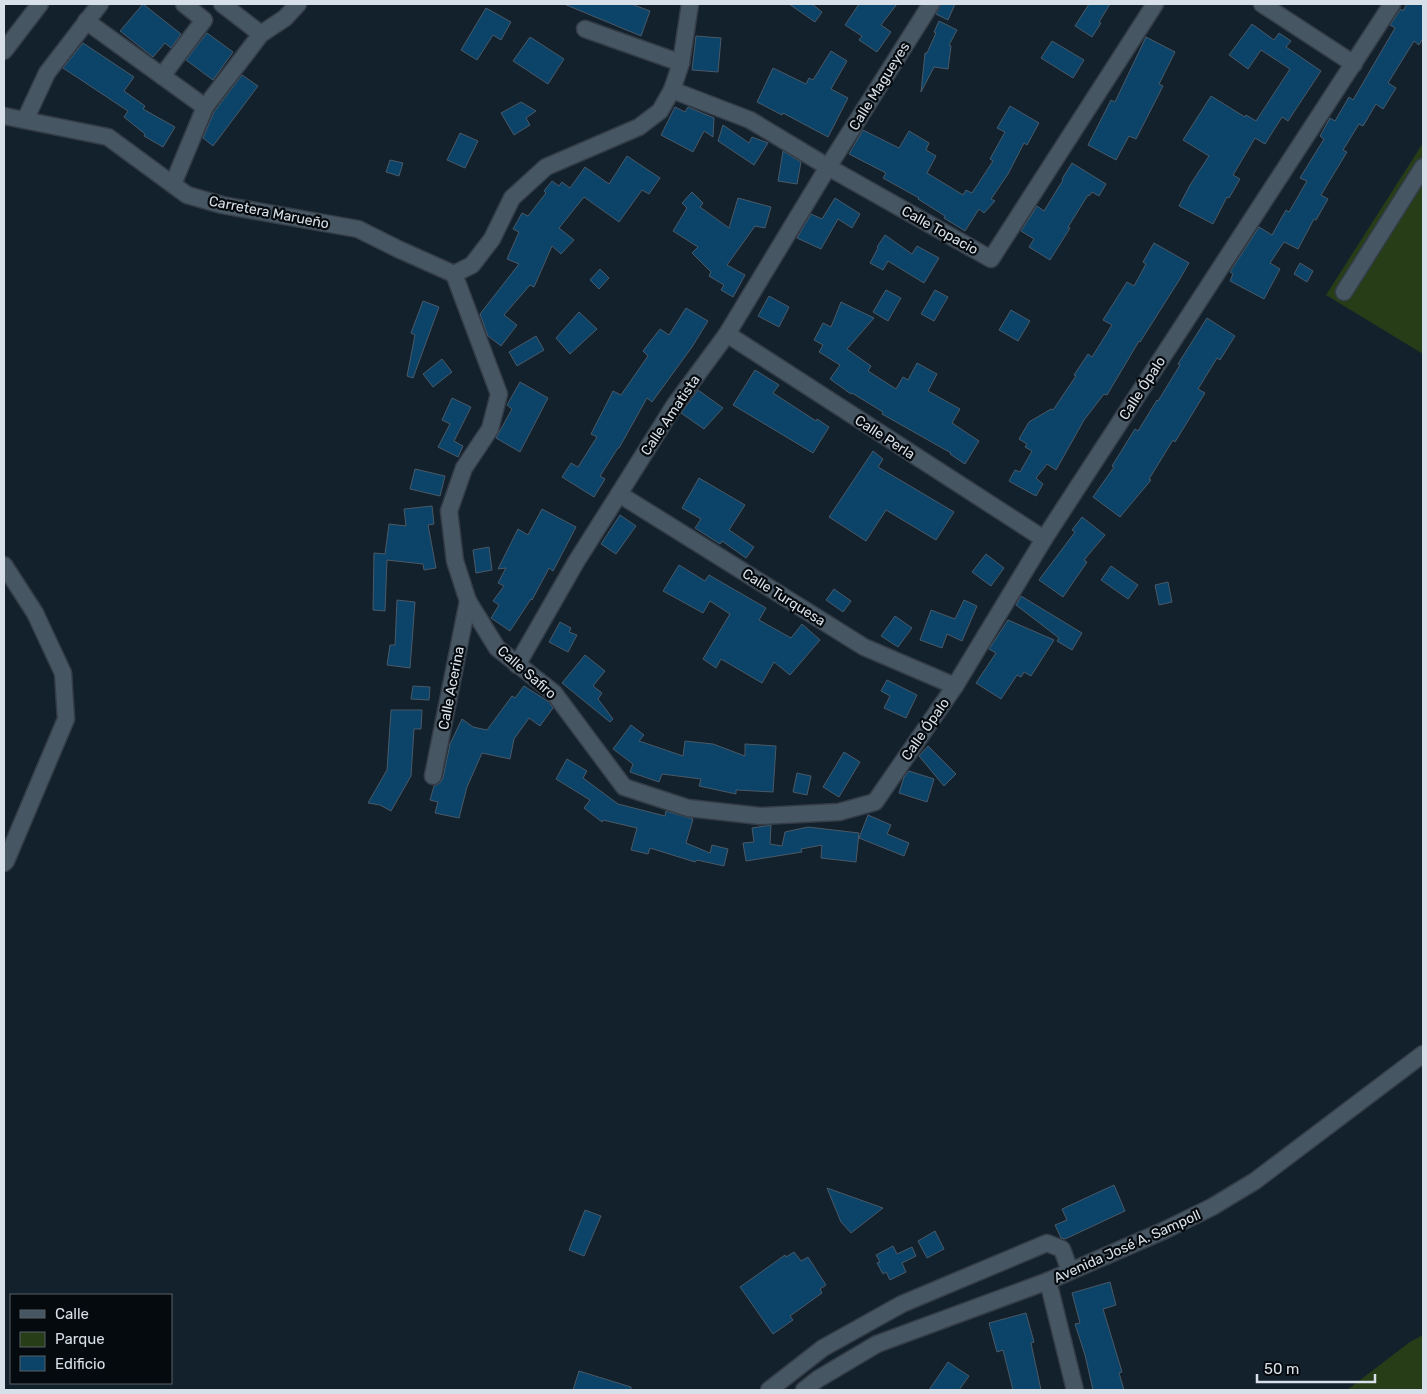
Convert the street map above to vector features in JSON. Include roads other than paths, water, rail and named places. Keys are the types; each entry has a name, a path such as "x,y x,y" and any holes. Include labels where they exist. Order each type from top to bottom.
{"street":[{"path":"4,51 40,4"},
{"path":"24,120 47,72 100,4"},
{"path":"184,4 204,20"},
{"path":"162,76 217,4"},
{"path":"222,4 261,34"},
{"path":"173,184 205,107 261,34 285,18 298,4"},
{"path":"454,274 472,265 492,239 512,198 546,167 639,127 660,111 672,90 681,63 690,4"},
{"name":"Calle Magueyes","path":"828,167 931,4"},
{"name":"Calle Topacio","path":"672,90 750,120 828,167 991,259 1155,4"},
{"path":"1262,4 1354,64"},
{"name":"Calle Ópalo","path":"895,773 955,686 1044,539 1392,4"},
{"path":"86,22 205,107"},
{"path":"584,29 681,63"},
{"name":"Carretera Marueño","path":"4,116 108,137 187,195 222,205 358,228 398,249 454,274"},
{"name":"Calle Amatista","path":"517,665 576,562 674,406 726,334 828,167"},
{"path":"1344,292 1422,172"},
{"name":"Calle Safiro","path":"454,274 499,394 490,429 464,468 449,511 455,561 468,600 498,648 554,693 624,787 688,808 760,816 839,812 875,802 895,773"},
{"name":"Calle Perla","path":"726,334 1044,539"},
{"name":"Calle Turquesa","path":"619,494 864,647 955,686"},
{"path":"4,565 35,612 63,673 66,719 4,863"},
{"name":"Calle Acerina","path":"433,776 468,600"},
{"name":"Avenida José A. Sampoll","path":"804,1390 818,1379 877,1344 1048,1281 1163,1231 1212,1207 1255,1181 1423,1054"},
{"path":"768,1390 823,1348 902,1304 1048,1243 1062,1249 1070,1271"},
{"path":"1048,1281 1074,1390"}]}
